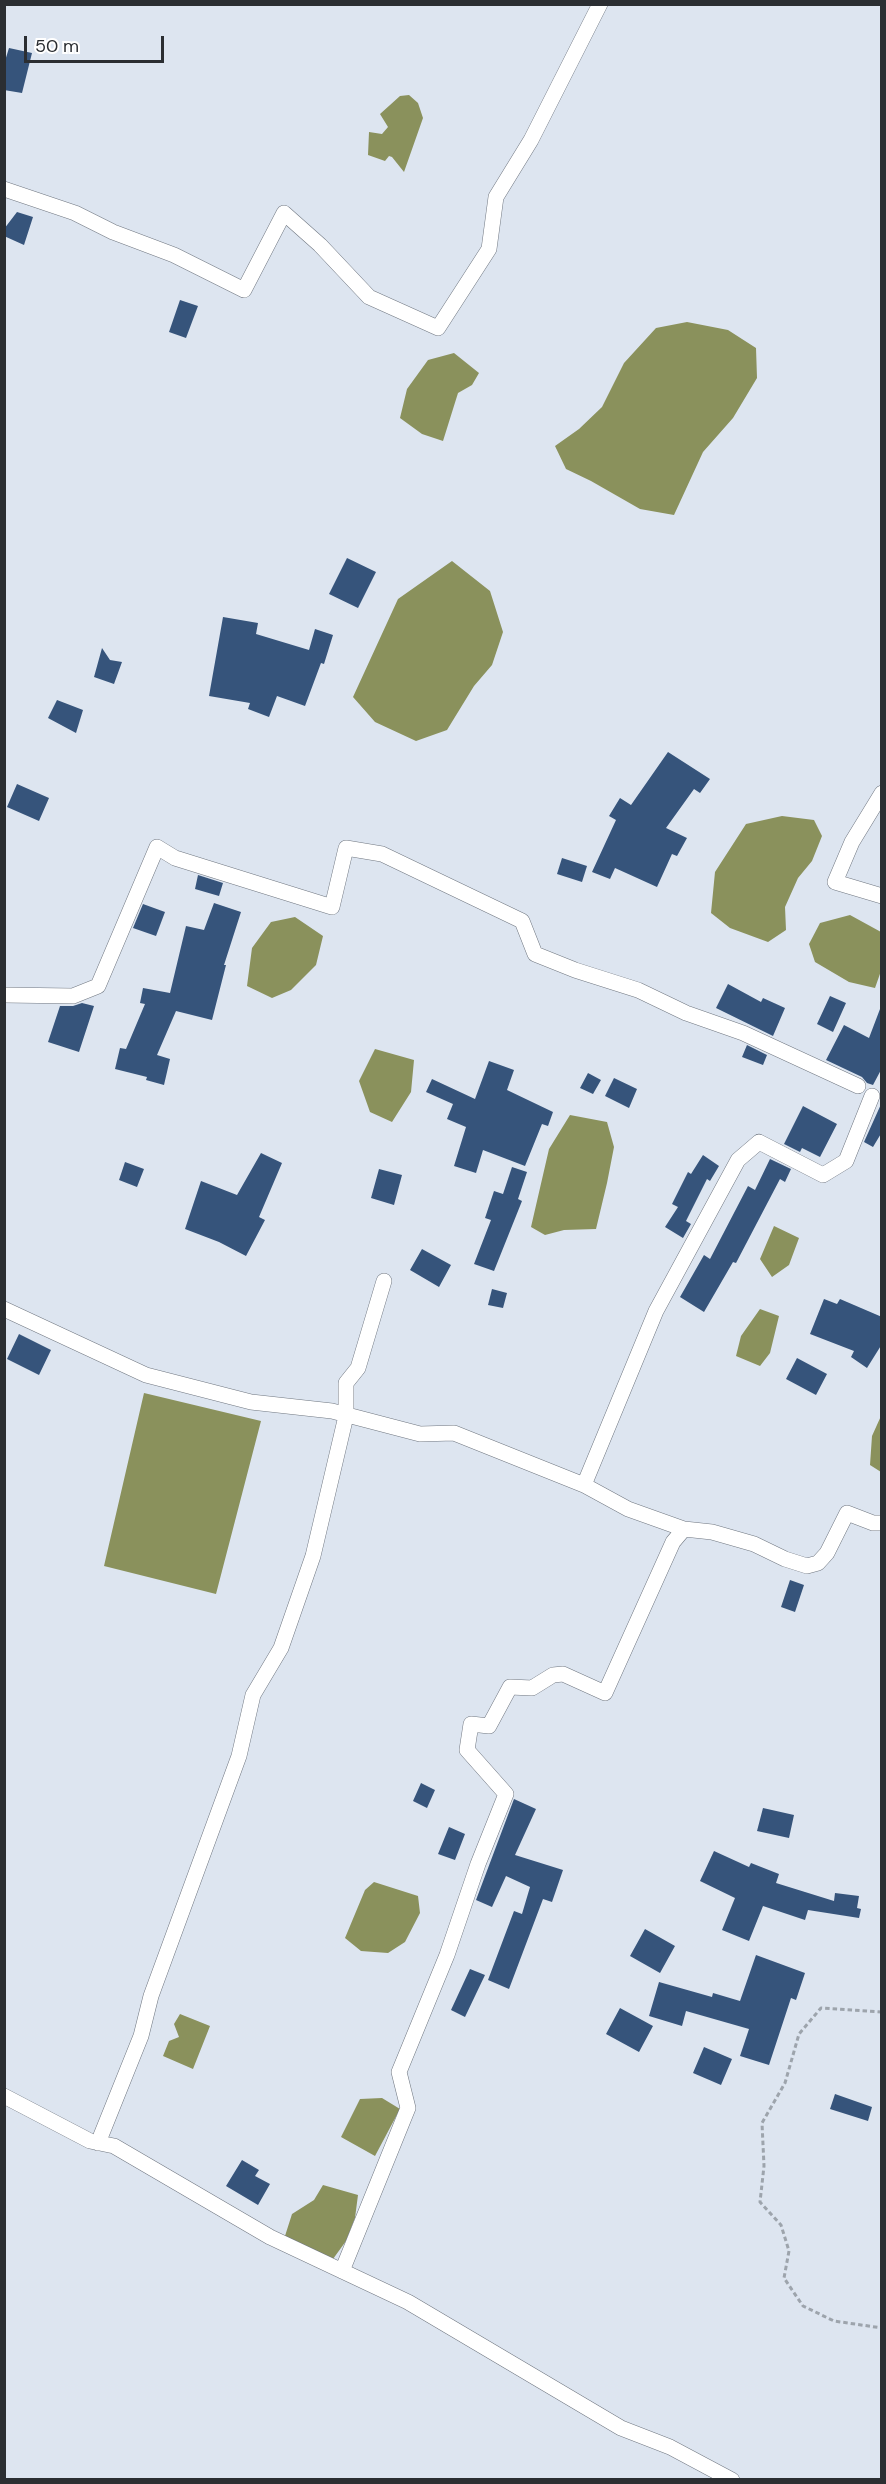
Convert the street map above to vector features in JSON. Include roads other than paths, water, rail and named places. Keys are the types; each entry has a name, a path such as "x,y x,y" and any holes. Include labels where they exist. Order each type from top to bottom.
{"street":[{"path":"4,189 75,213 113,232 174,255 244,290 284,213 320,245 369,297 438,328 489,249 496,197 531,140 600,4"},
{"path":"882,793 852,842 835,882 882,896"},
{"path":"4,995 73,996 98,986 157,847 175,858 332,907 346,849 382,854 522,921 536,954 575,970 638,990 686,1013 743,1033 858,1086"},
{"path":"584,1485 656,1311 738,1160 759,1142 823,1175 846,1161 872,1096"},
{"path":"98,2143 141,2036 151,1996 239,1756 253,1695 281,1648 313,1556 346,1416 346,1383 358,1368 384,1281"},
{"path":"4,1309 146,1375 251,1402 332,1411 420,1434 454,1433 533,1467 584,1485 628,1509 684,1529 712,1532 754,1544 785,1559 807,1566 819,1563 827,1553 848,1513 873,1523 882,1523"},
{"path":"342,2271 408,2108 399,2072 447,1955 478,1864 506,1794 467,1750 471,1724 489,1726 510,1687 532,1688 553,1675 564,1674 605,1693 673,1542 684,1529"},
{"path":"4,2096 90,2141 114,2146 270,2237 408,2302 621,2428 670,2447 732,2480"}]}
